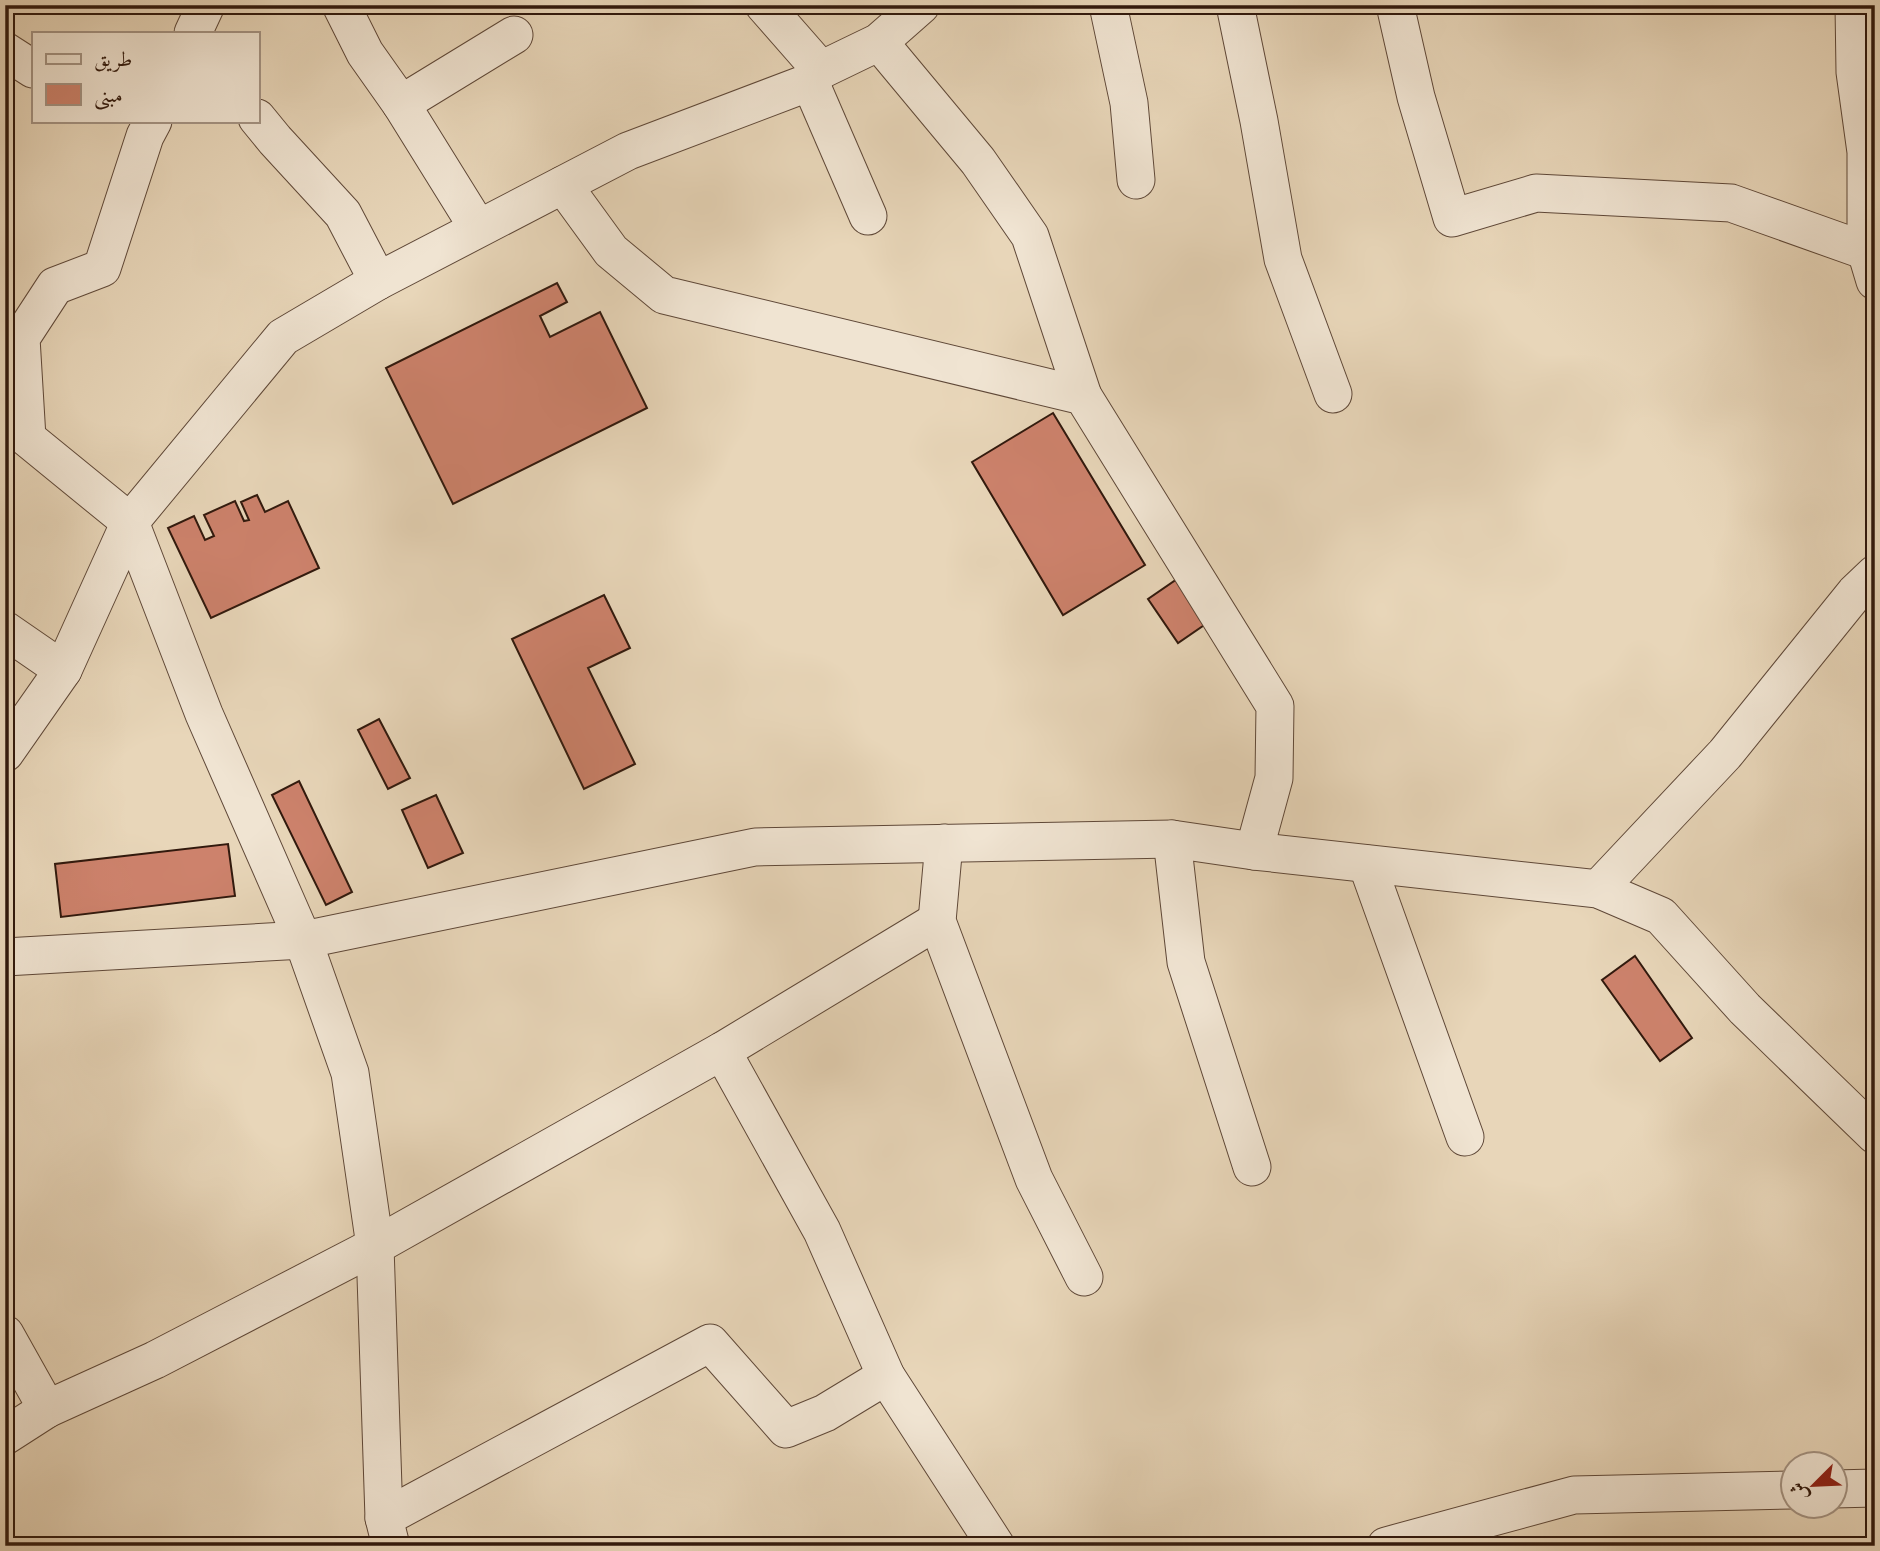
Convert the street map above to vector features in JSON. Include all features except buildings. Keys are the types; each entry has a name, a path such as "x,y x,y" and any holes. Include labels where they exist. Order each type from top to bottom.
{"street":[{"path":"341,5 365,53 401,104 478,228"},
{"path":"764,5 816,76 868,216"},
{"path":"5,753 63,670 130,522 283,337 378,281 628,151 816,76 879,42 921,5"},
{"path":"1108,5 1129,103 1136,180"},
{"path":"1235,5 1283,259 1333,394"},
{"path":"1395,5 1416,97 1452,218 1536,193 1731,203 1870,266 1866,152 1855,72 1854,5"},
{"path":"401,104 514,35"},
{"path":"879,42 978,161 1030,236 1083,396 1275,706 1274,778 1254,852"},
{"path":"5,51 32,68"},
{"path":"259,120 343,214 378,281"},
{"path":"139,126 102,268 55,286 13,329 16,441 130,522 204,715 303,940 350,1073 375,1246 388,1532 710,1343 786,1429 825,1413 886,1376"},
{"path":"564,185 611,251 664,295 1083,396"},
{"path":"1598,889 1725,754 1855,593 1875,574"},
{"path":"5,630 63,670"},
{"path":"1172,839 1186,962 1252,1167"},
{"path":"5,957 303,940 755,847 1172,839 1254,852 1598,889 1661,916 1745,1009 1875,1135"},
{"path":"944,843 937,921 1034,1179 1084,1277"},
{"path":"1367,864 1465,1137"},
{"path":"5,1436 47,1409 155,1360 375,1246 722,1051 937,921"},
{"path":"722,1051 822,1231 886,1376 996,1546"},
{"path":"5,1334 47,1409"},
{"path":"1848,1489 1875,1488"},
{"path":"1386,1546 1574,1495 1778,1490"}]}
